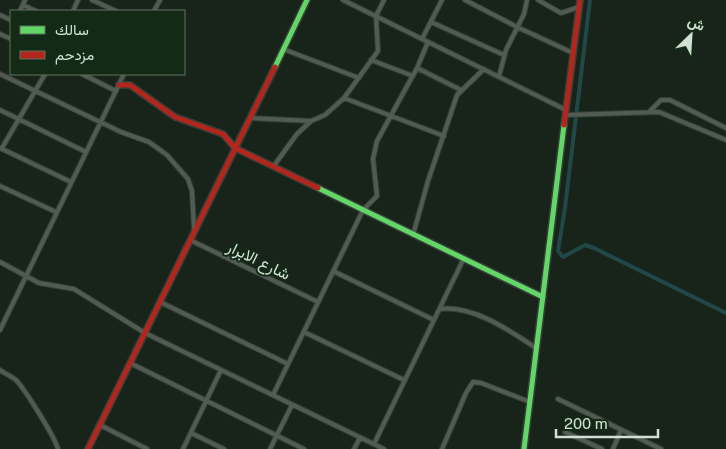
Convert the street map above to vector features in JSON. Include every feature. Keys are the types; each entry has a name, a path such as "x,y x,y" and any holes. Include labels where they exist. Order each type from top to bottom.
{"street":[{"path":"20,10 25,0"},
{"path":"92,0 114,10"},
{"path":"88,449 306,0"},
{"path":"343,0 500,76 566,113 580,116 650,111 665,113 726,140"},
{"path":"250,118 311,121 325,116 344,98 378,51 376,16 384,0"},
{"path":"422,39 442,0"},
{"path":"465,0 474,2 516,28 573,53"},
{"path":"500,76 504,55 524,14 527,0"},
{"path":"538,0 561,13 579,7"},
{"path":"524,449 580,0"},
{"path":"22,5 34,10"},
{"path":"431,22 504,55"},
{"path":"273,395 363,210 377,196 374,151 417,68 428,42"},
{"path":"283,48 359,78"},
{"path":"371,60 413,76"},
{"path":"417,68 461,90"},
{"path":"413,235 428,181 461,90 484,69"},
{"path":"0,74 100,123 149,142 180,168 192,191 194,233"},
{"path":"44,75 1,148 71,182"},
{"path":"84,75 117,88 130,85 175,118 223,134 235,148 463,260 543,297"},
{"path":"0,330 124,75"},
{"path":"344,98 444,136"},
{"path":"650,111 662,100 666,99 726,128"},
{"path":"0,110 86,152"},
{"path":"273,167 297,134 311,121"},
{"path":"0,186 56,212"},
{"name":"شارع الابرار","path":"190,240 318,302"},
{"path":"374,444 463,260"},
{"path":"0,263 50,286 74,289 145,333 384,449"},
{"path":"333,271 434,320"},
{"path":"160,302 288,364"},
{"path":"440,309 456,309 468,312 517,336 536,348"},
{"path":"304,332 404,380"},
{"path":"130,363 304,449"},
{"path":"0,370 12,377 21,387 52,434 58,449"},
{"path":"183,449 221,370"},
{"path":"442,449 466,393 473,382 481,383 530,402"},
{"path":"558,399 661,449"},
{"path":"270,449 292,405"},
{"path":"100,425 147,449"},
{"path":"613,449 621,430"},
{"path":"565,432 602,449"},
{"path":"191,433 224,449"},
{"path":"354,449 360,438"},
{"path":"585,449 586,442"}],"waterway":[{"path":"590,0 565,208 558,251 563,257 585,245 594,248 726,313"}],"traffic: fast":[{"path":"275,67 307,0"},
{"path":"524,449 564,125"},
{"path":"318,188 543,297"}],"traffic: jam":[{"path":"564,125 580,0"},
{"path":"88,449 275,67"},
{"path":"119,85 130,85 175,117 223,134 235,148 318,188"}]}
